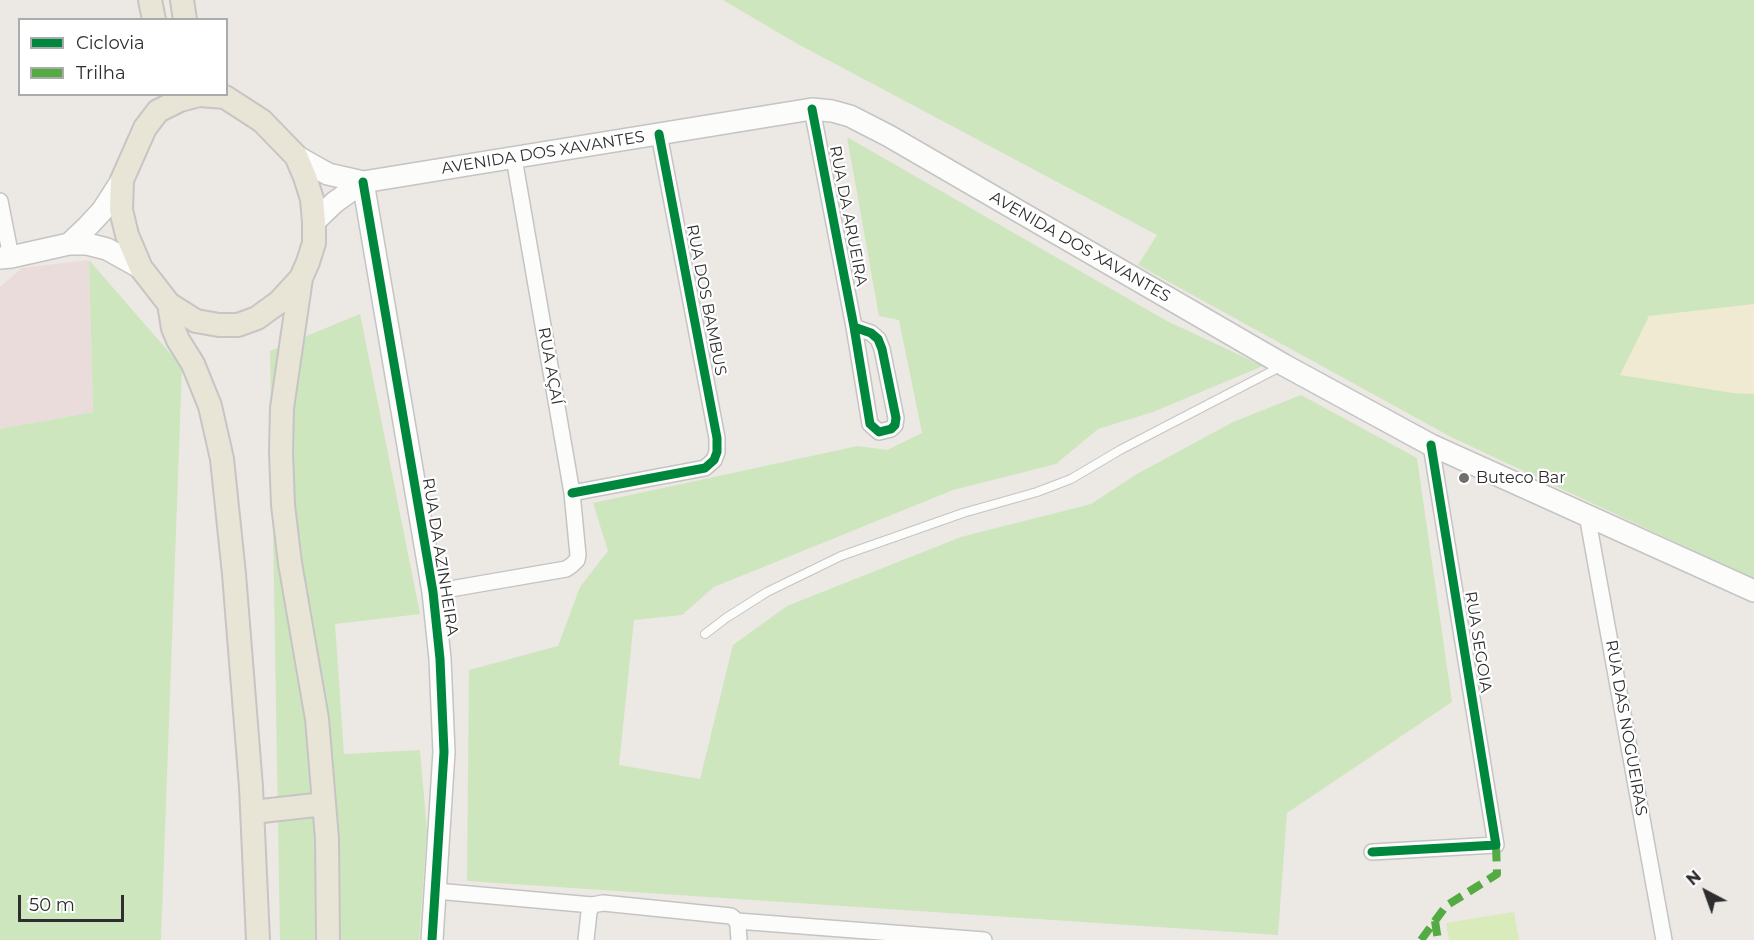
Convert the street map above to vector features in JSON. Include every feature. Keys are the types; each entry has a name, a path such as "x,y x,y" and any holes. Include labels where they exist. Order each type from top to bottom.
{"main road":[{"path":"150,0 154,18"},
{"path":"182,0 185,18"},
{"path":"69,244 102,211 122,180 145,128 160,103 193,96"},
{"path":"224,96 262,121 296,156 312,199 314,243 301,278 282,408 282,473 283,505 290,563 316,719 327,839 328,940"},
{"name":"AVENIDA DOS XAVANTES","path":"296,156 328,174 363,182 812,109 850,116 889,136 1284,365 1431,445 1754,591"},
{"path":"122,180 121,210 127,235 141,268 168,304 196,321 238,325 257,318 279,302 301,278"},
{"name":"AVENIDA DOS XAVANTES","path":"314,222 363,182"},
{"name":"RUA DA AZINHEIRA","path":"363,182 433,592 440,659 444,752 432,940"},
{"path":"6,257 69,244 87,243 108,249 141,268"},
{"path":"168,304 178,340 202,382 222,459 234,574 253,812 258,940"},
{"path":"253,812 324,804"}],"street":[{"name":"RUA DA ARUEIRA","path":"812,109 854,327 870,424 879,432 891,429 895,425 896,418 882,349 878,339 872,333 854,327"},
{"name":"RUA DOS BAMBUS","path":"572,493 705,468 714,460 717,452 717,438 659,134"},
{"name":"RUA AÇAÍ","path":"433,592 566,568 577,560 578,555 572,493 514,158"},
{"path":"0,201 6,257"},
{"name":"RUA SEGOIA","path":"1371,852 1496,845 1431,445"},
{"name":"RUA DAS NOGUEIRAS","path":"1587,516 1664,940"},
{"path":"436,891 603,903 895,937 984,940"},
{"path":"586,940 592,904"},
{"path":"734,919 739,931 739,940"}],"lane":[{"path":"705,634 767,592 841,556 963,513 1037,492 1071,479 1120,450 1284,365"}],"shaded area":[{"path":"89,260 93,412 0,429 0,287 22,268"}],"green space":[{"path":"723,0 1754,0 1754,579 1451,437 1138,265 1157,235 794,42"},
{"path":"847,137 1167,321 1263,366 1153,412 1098,429 1056,464 953,490 714,587 682,615 634,620 619,765 700,779 733,645 787,606 961,537 1091,504 1137,474 1233,422 1301,395 1417,458 1452,702 1287,813 1278,935 467,881 469,670 558,646 580,587 608,551 593,503 858,446 887,450 922,433 899,320 879,316"},
{"path":"89,260 182,367 161,940 0,940 0,429 93,412"},
{"path":"360,314 420,614 335,624 344,754 420,750 427,831 419,940 280,940 270,351"},
{"path":"1514,912 1519,940 1449,940 1446,923"}],"sand":[{"path":"1754,304 1754,394 1733,393 1620,375 1649,316"}],"marked path":[{"path":"1421,940 1446,906 1497,874 1496,845"},
{"path":"1435,921 1438,940"}],"cycle path":[{"path":"812,109 854,327 870,424 879,432 891,429 895,425 896,418 882,349 878,339 871,333 854,327"},
{"path":"572,493 705,468 714,460 717,452 717,438 659,134"},
{"path":"363,182 433,592 440,659 444,752 432,940"},
{"path":"1372,852 1496,845 1431,445"}],"place":[{"name":"Buteco Bar","path":"1464,478"}]}
